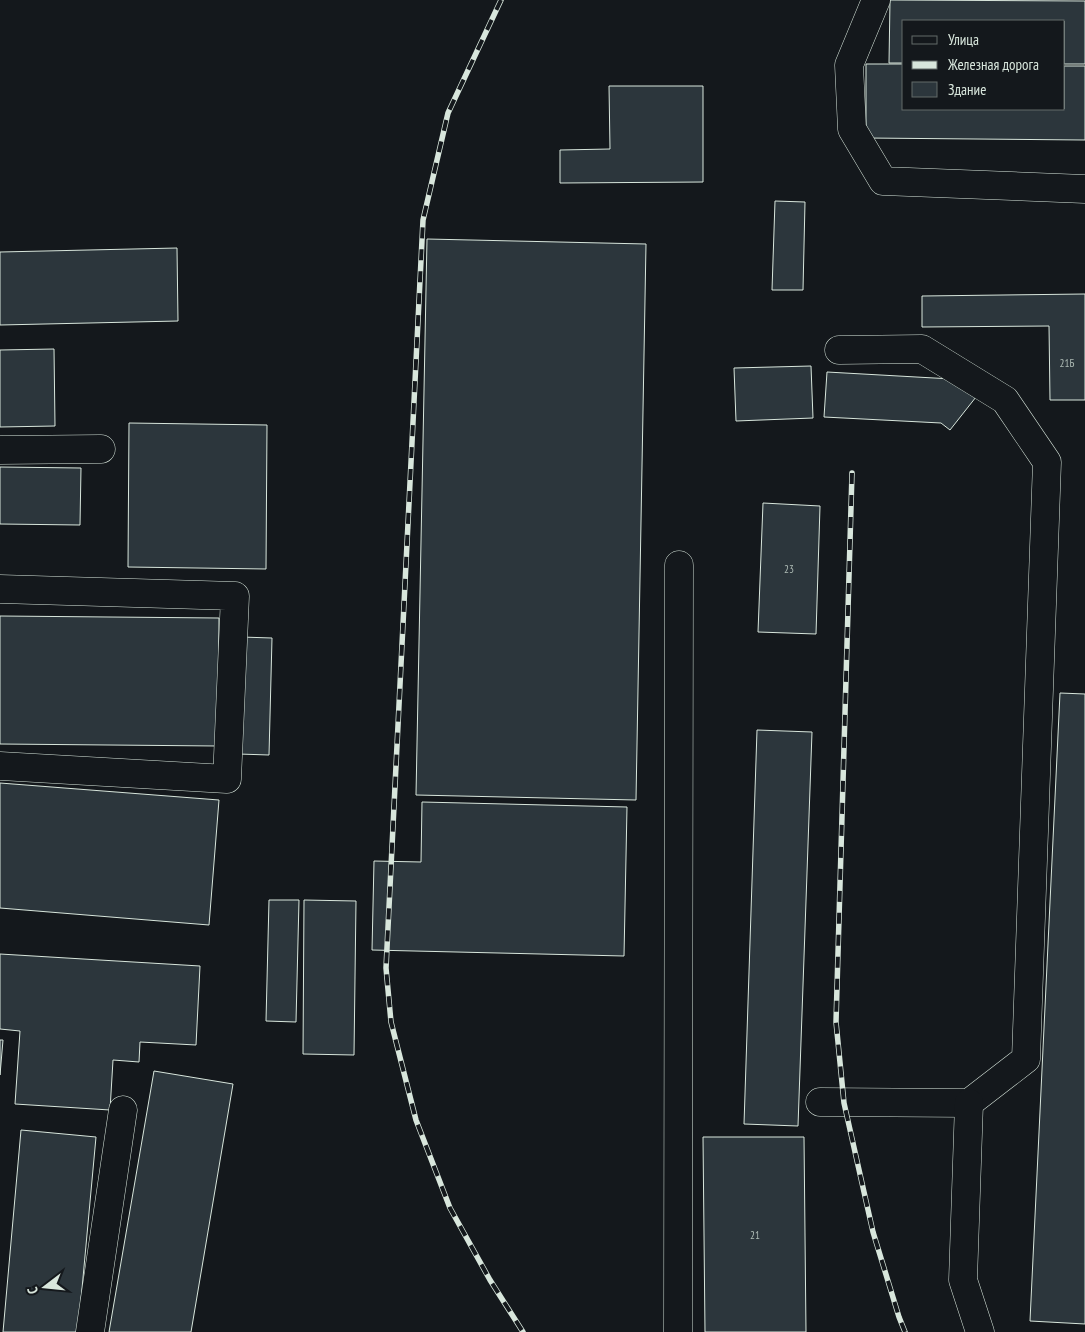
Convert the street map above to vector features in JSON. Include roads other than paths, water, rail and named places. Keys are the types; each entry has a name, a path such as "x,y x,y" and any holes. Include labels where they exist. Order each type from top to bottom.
{"lane":[{"path":"876,0 850,65 852,129 883,181 1085,188"},
{"path":"820,1102 969,1103 1026,1060 1047,462 1005,400 922,349 839,350"},
{"path":"0,450 101,449"},
{"path":"678,1332 679,565"},
{"path":"0,589 235,596 227,779 0,766"},
{"path":"969,1103 963,1280 980,1332"},
{"path":"90,1332 123,1110"}],"railway":[{"path":"501,0 448,113 423,220 386,968 391,1022 416,1120 450,1208 490,1280 523,1332"},
{"path":"852,473 836,1022 844,1103 873,1232 905,1332"}]}
